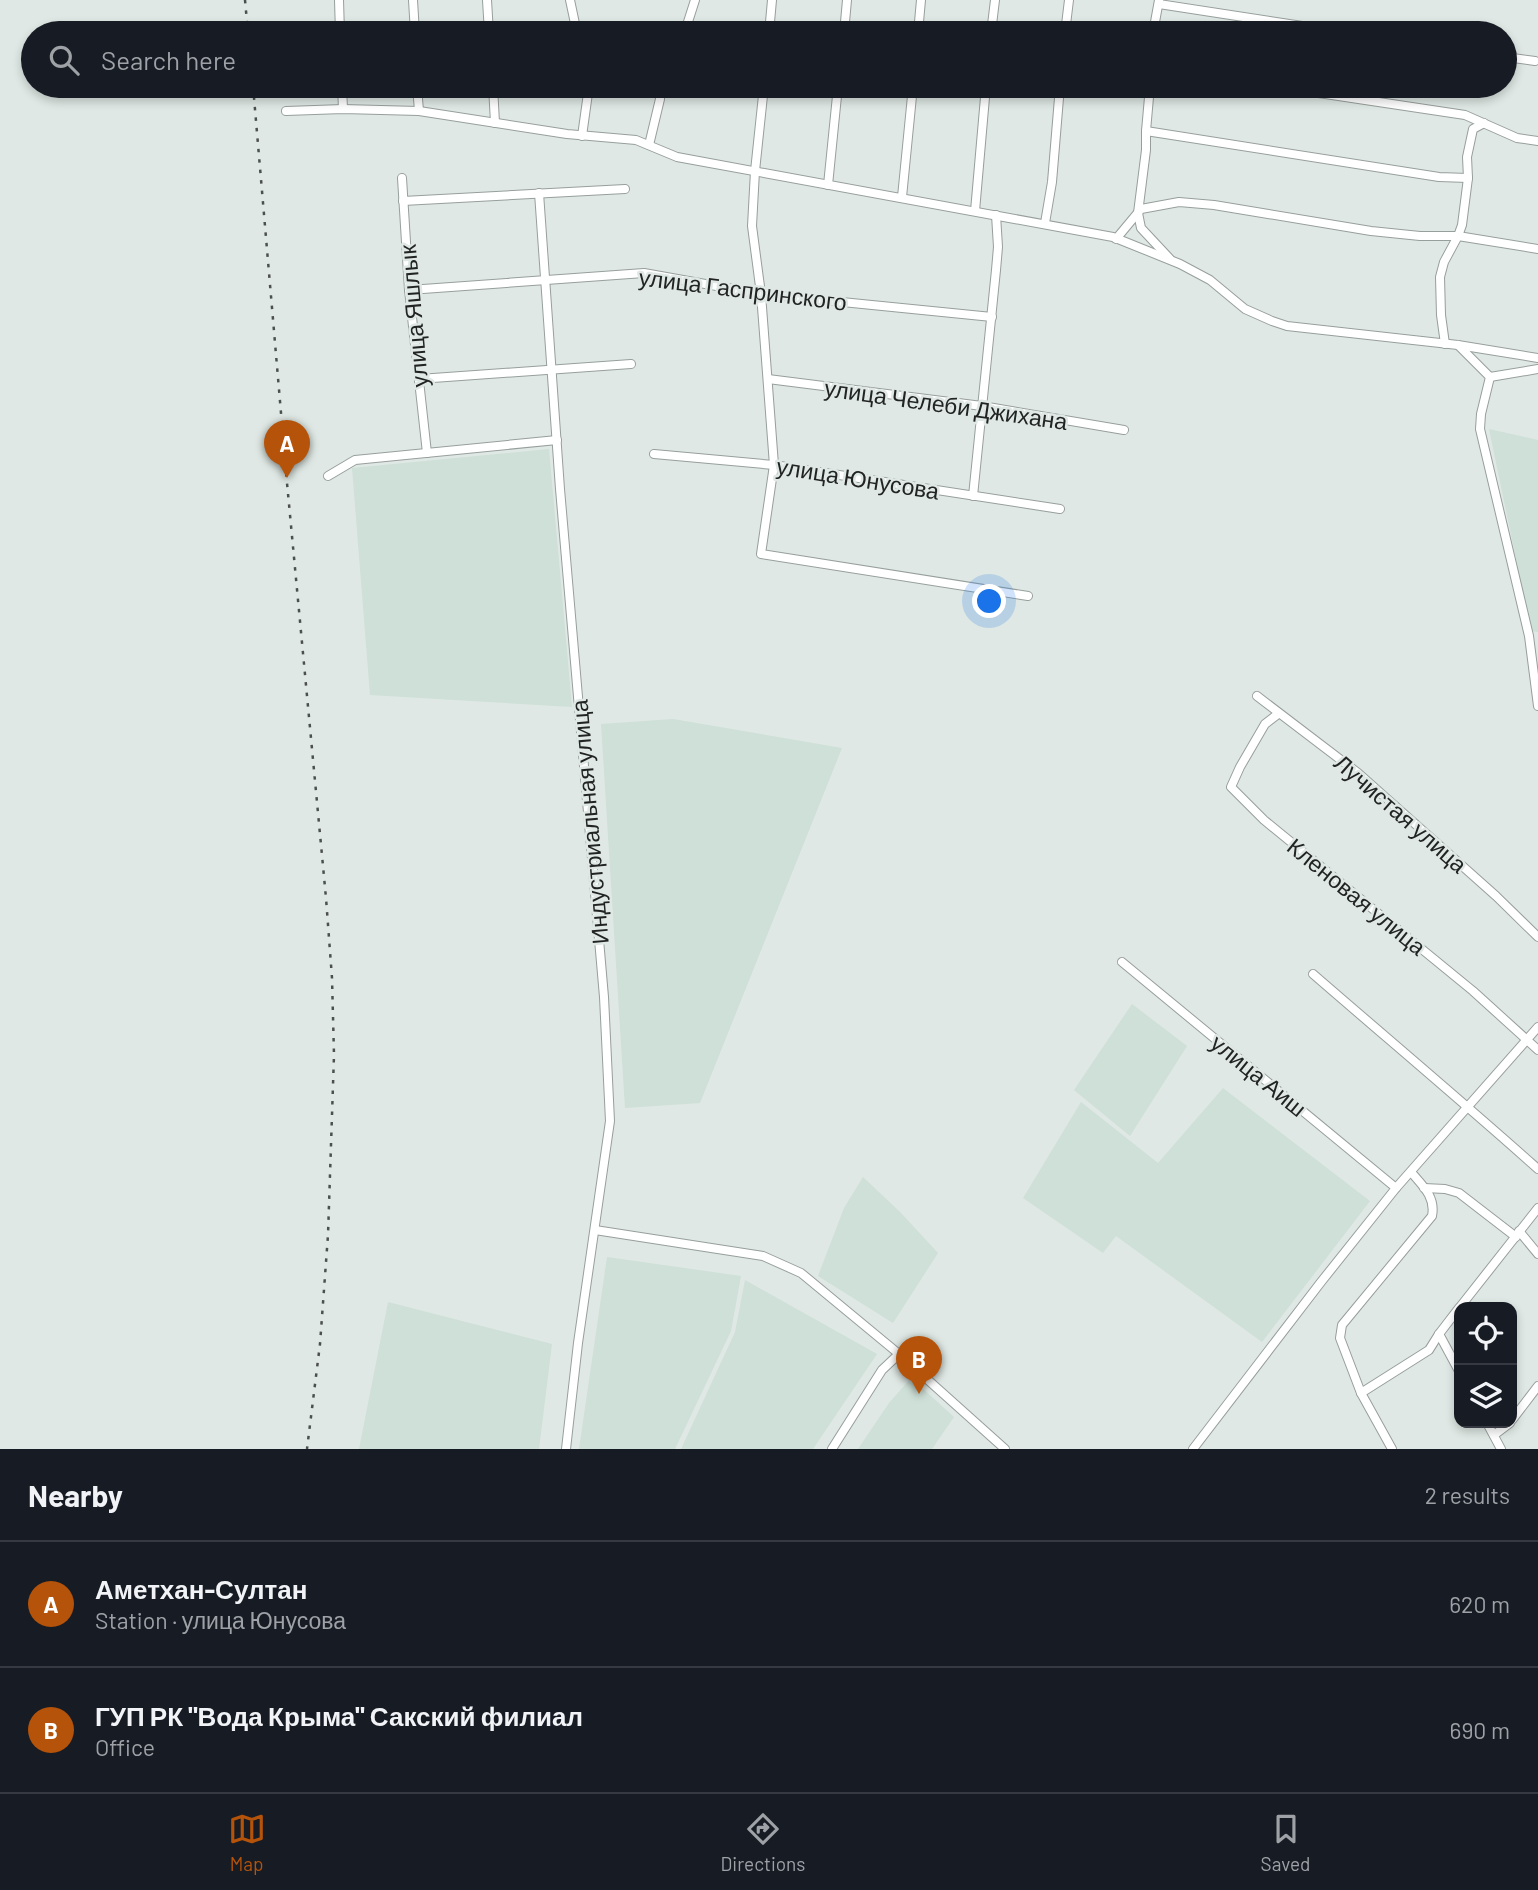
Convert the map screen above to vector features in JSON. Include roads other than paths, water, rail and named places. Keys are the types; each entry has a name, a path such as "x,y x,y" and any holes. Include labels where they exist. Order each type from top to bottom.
{"street":[{"path":"339,0 340,21"},
{"path":"413,0 414,21"},
{"path":"487,0 488,21"},
{"path":"570,0 574,21"},
{"path":"688,21 695,0"},
{"path":"770,21 772,0"},
{"path":"845,21 847,0"},
{"path":"919,21 921,0"},
{"path":"992,21 995,0"},
{"path":"1066,21 1069,0"},
{"path":"1155,21 1159,2 1275,21"},
{"path":"1517,59 1535,61"},
{"path":"342,98 342,108"},
{"path":"418,98 419,111"},
{"path":"494,98 495,123"},
{"path":"582,136 587,98"},
{"path":"649,145 660,98"},
{"path":"763,98 752,226 761,294 774,465 761,554 1028,596"},
{"path":"828,185 837,98"},
{"path":"902,197 912,98"},
{"path":"975,211 985,98"},
{"path":"1045,223 1052,182 1059,98"},
{"path":"1149,98 1138,213 1141,228 1173,262"},
{"path":"1352,98 1465,115 1517,138 1538,142"},
{"path":"286,111 342,108 419,111 582,136 636,140 677,157 1045,223 1116,239 1210,280 1245,309 1287,326 1458,345 1538,358"},
{"path":"1446,344 1441,315 1440,277 1444,262 1462,225 1468,178 1467,157 1473,130 1484,122"},
{"path":"1146,131 1439,177 1468,178"},
{"name":"улица Яшлык","path":"402,178 409,290 427,453"},
{"path":"403,201 625,189"},
{"name":"Индустриальная улица","path":"539,193 551,369 604,998 610,1108 566,1449"},
{"path":"1116,239 1141,209 1179,202 1214,205 1371,231 1420,236 1458,236 1538,249"},
{"path":"973,496 998,247 996,215"},
{"name":"улица Гаспринского","path":"409,290 644,273 761,294 992,317"},
{"path":"1458,345 1490,377"},
{"path":"419,379 631,363"},
{"path":"1490,377 1538,369"},
{"path":"1490,377 1480,429 1534,637 1538,705"},
{"name":"улица Челеби Джихана","path":"768,379 982,406 1124,430"},
{"path":"328,476 355,460 557,440"},
{"name":"улица Юнусова","path":"654,454 774,465 1060,509"},
{"name":"Лучистая улица","path":"1257,696 1358,773 1538,937"},
{"name":"Кленовая улица","path":"1278,714 1265,724 1231,787 1264,820 1473,991 1538,1050"},
{"name":"улица Аиш","path":"1122,962 1396,1188"},
{"path":"1313,974 1538,1169"},
{"path":"1194,1449 1396,1188 1538,1027"},
{"path":"1392,1449 1361,1393 1340,1338 1342,1325 1432,1216 1434,1207 1431,1198 1411,1172"},
{"path":"1424,1188 1459,1193 1517,1234 1538,1254"},
{"path":"1465,1302 1538,1208"},
{"path":"595,1230 763,1256 801,1273 899,1354 1005,1449"},
{"path":"1361,1393 1429,1350 1454,1315"},
{"path":"1439,1334 1456,1365"},
{"path":"832,1449 882,1370 899,1354"},
{"path":"1517,1414 1538,1386"},
{"path":"1490,1428 1501,1449"},
{"path":"1494,1435 1503,1428"}],"railway":[{"path":"245,0 247,21"},
{"path":"254,98 332,978 334,1055 328,1235 320,1344 307,1449"}],"place":[{"name":"Аметхан-Султан","path":"287,478"},
{"name":"ГУП РК \"Вода Крыма\" Сакский филиал","path":"919,1394"}]}
